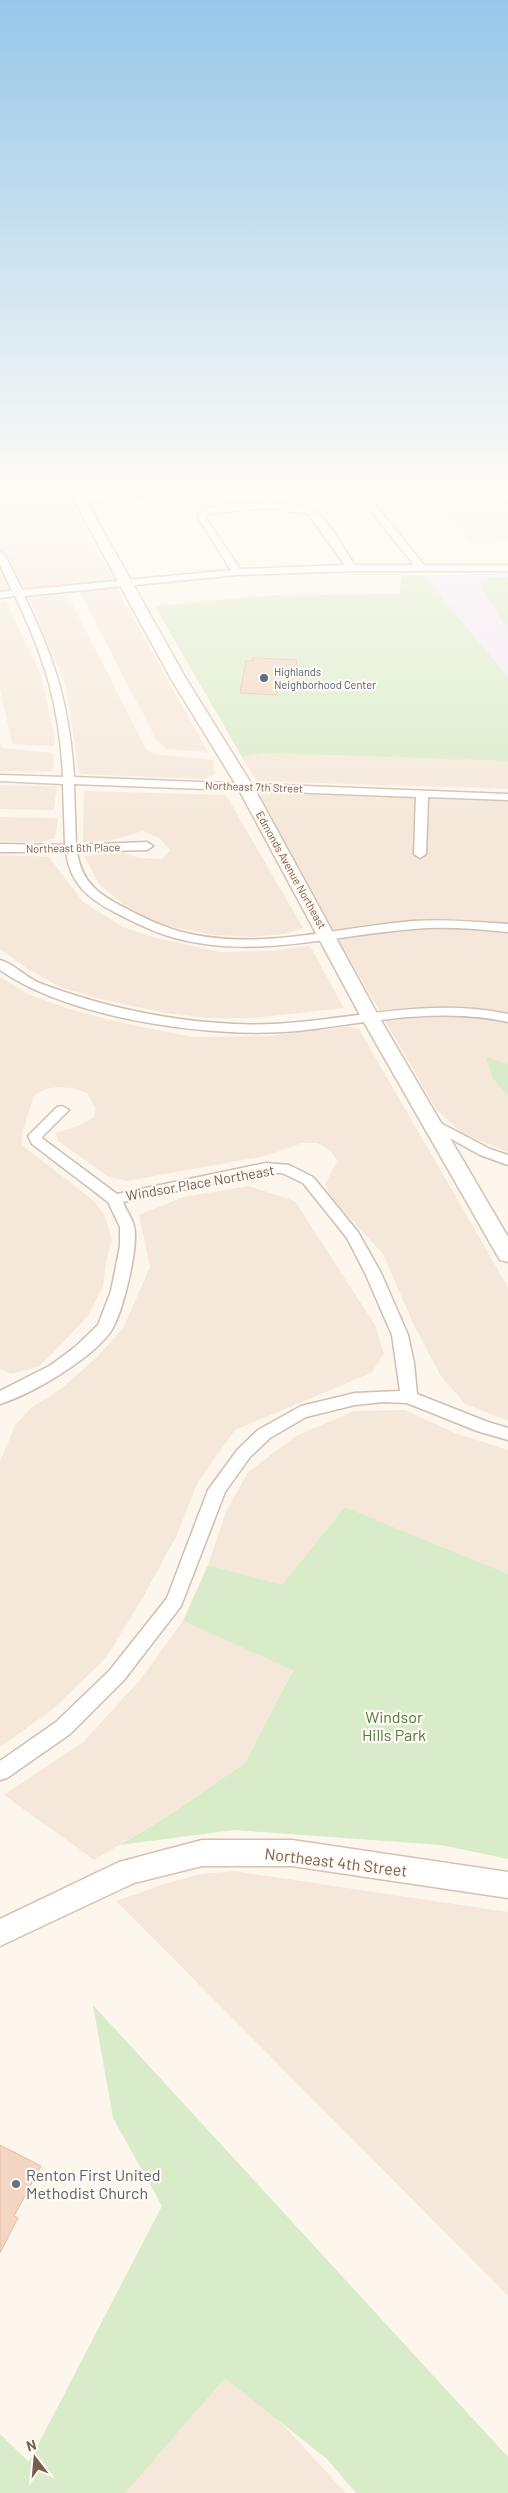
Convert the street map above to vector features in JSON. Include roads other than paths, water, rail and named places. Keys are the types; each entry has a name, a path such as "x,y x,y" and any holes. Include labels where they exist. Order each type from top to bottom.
{"street":[{"path":"21,602 45,651 55,681 67,750 71,849 76,872 86,888 136,921 181,937 228,944 284,942 403,925 455,924 508,928"},
{"name":"Edmonds Avenue Northeast","path":"137,602 226,758 246,788 370,1017 508,1255"},
{"name":"Northeast 7th Street","path":"0,778 508,797"},
{"path":"420,854 422,793"},
{"name":"Northeast 6th Place","path":"0,848 71,849 147,846"},
{"path":"0,964 29,983 100,1008 150,1021 190,1026 239,1029 294,1027 458,1008 508,1018"},
{"path":"0,1398 57,1369 81,1351 105,1328 119,1292 127,1227 114,1199 37,1141 35,1136 39,1130 62,1110"},
{"path":"431,1122 485,1152 508,1160"},
{"name":"Windsor Place Northeast","path":"114,1199 266,1168 284,1168 308,1180 353,1236 373,1273 400,1334 406,1363 409,1397"},
{"path":"0,1772 62,1728 110,1681 175,1601 217,1490 244,1453 264,1434 300,1412 354,1399 382,1396 409,1397 482,1427 508,1434"},
{"name":"Northeast 4th Street","path":"0,1933 129,1871 202,1853 292,1853 508,1885"}],"place":[{"name":"Highlands Neighborhood Center","path":"264,678"},
{"name":"Renton First United Methodist Church","path":"16,2184"}],"park label":[{"name":"Windsor Hills Park","path":"394,1726"}]}
